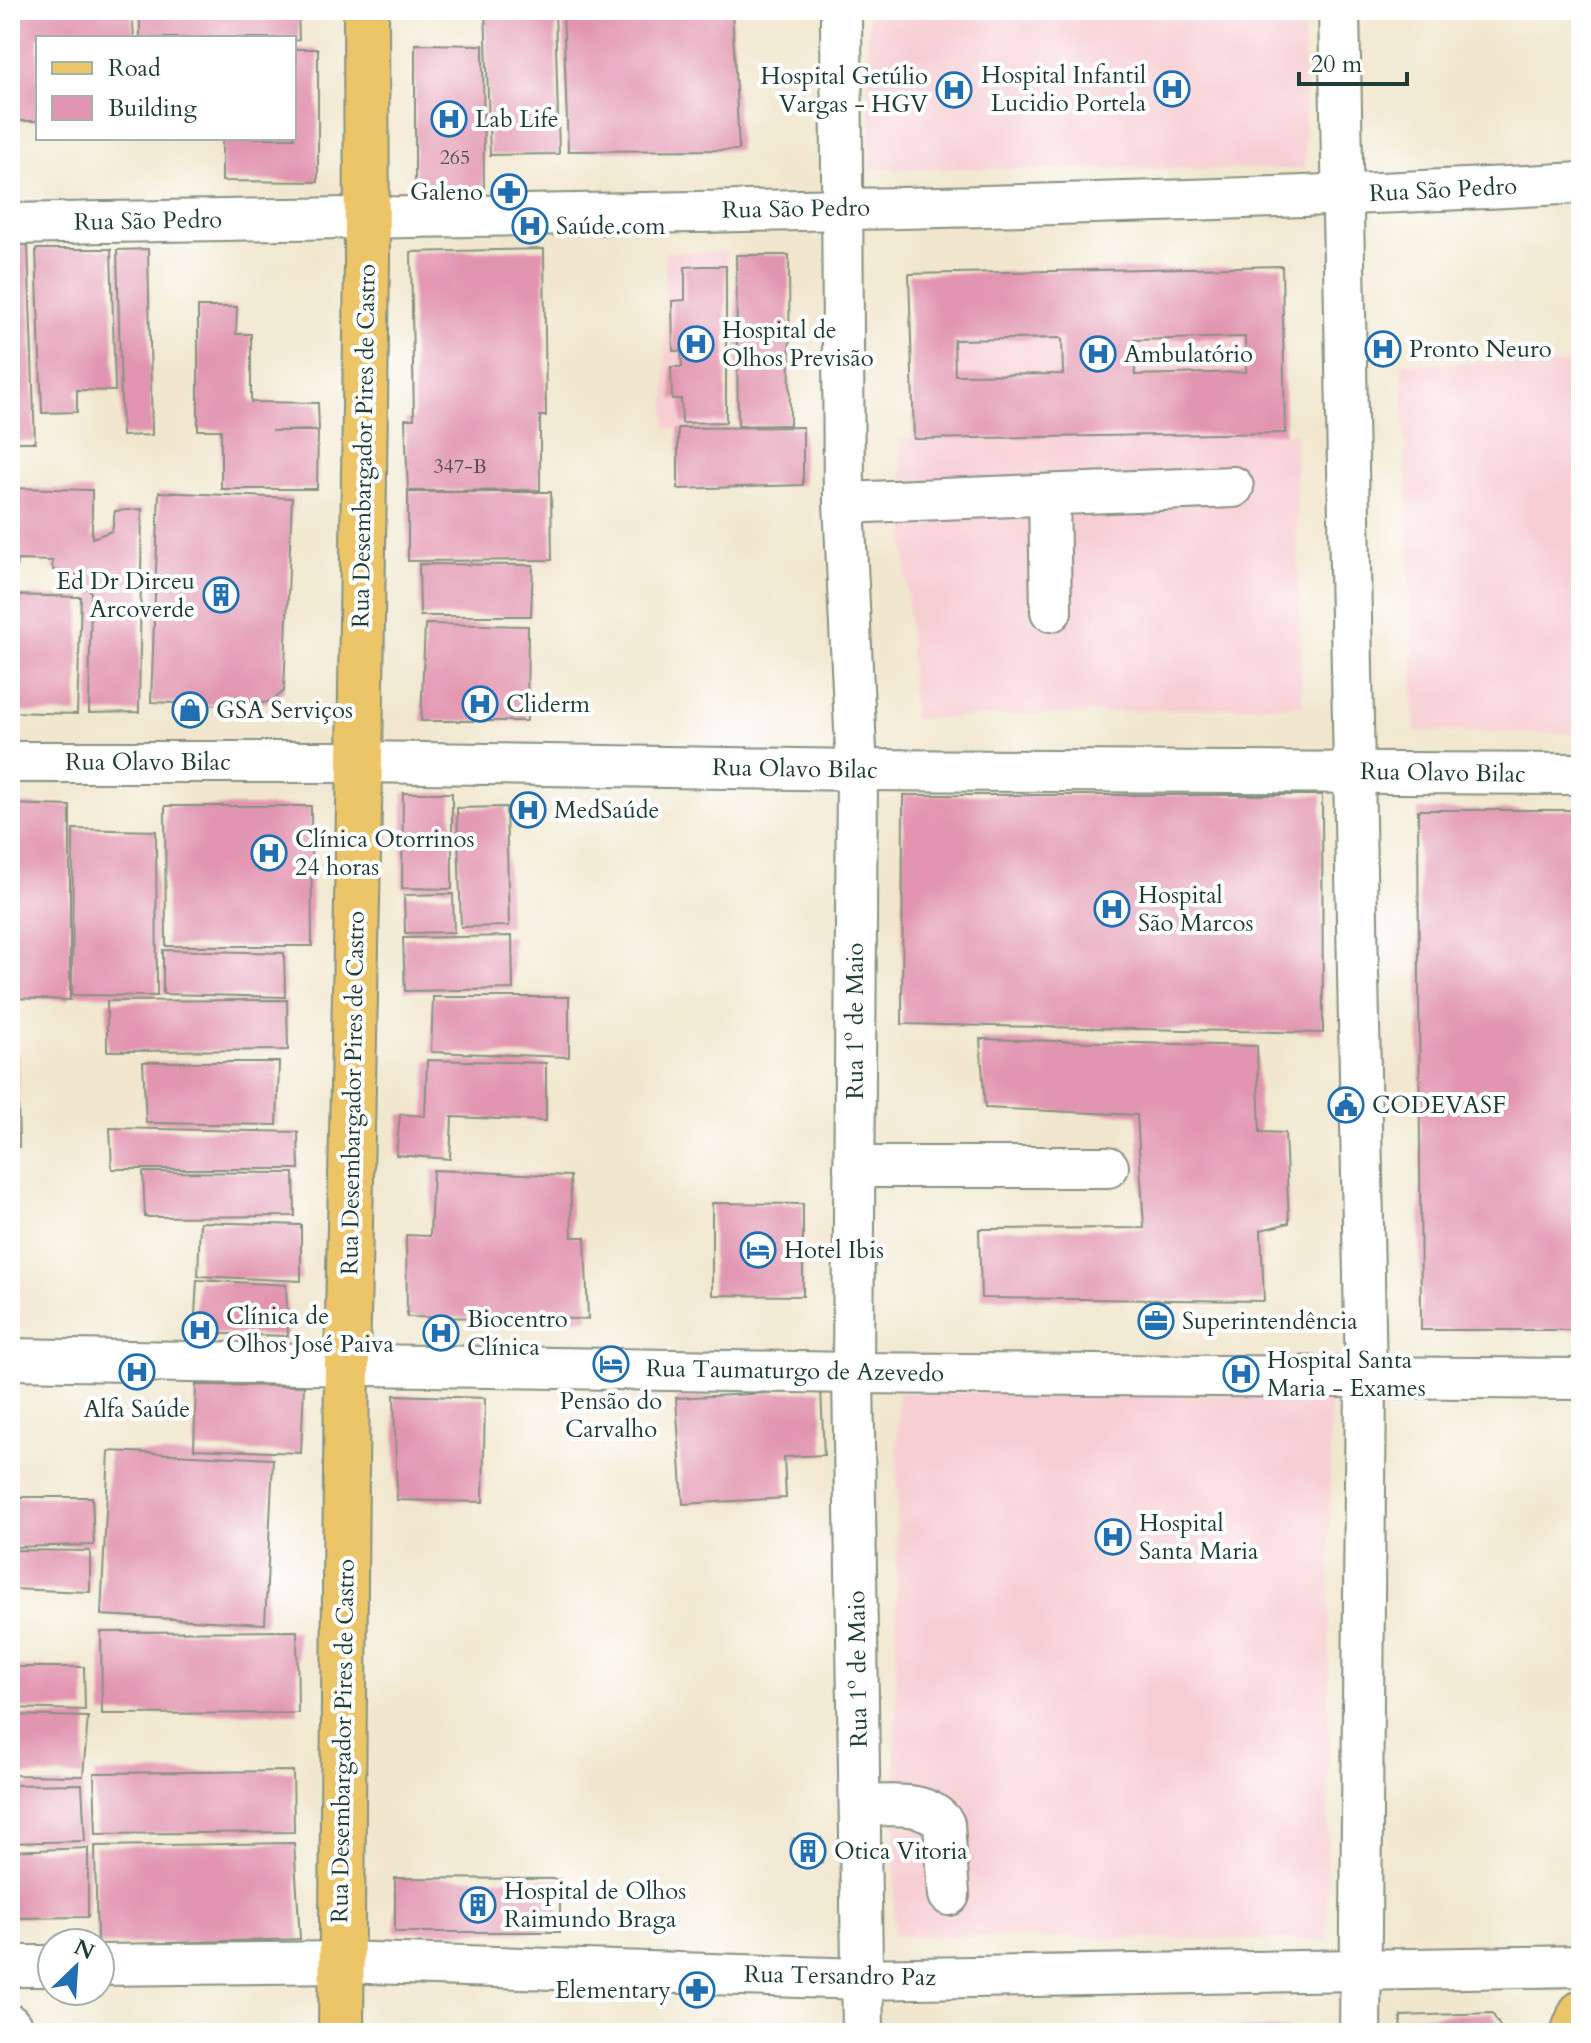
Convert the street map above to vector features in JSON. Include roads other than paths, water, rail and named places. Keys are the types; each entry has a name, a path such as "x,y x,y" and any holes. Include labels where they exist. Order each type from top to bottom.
{"main road":[{"name":"Rua Desembargador Pires de Castro","path":"341,2033 347,1363 360,762 366,10"},
{"path":"1573,2033 1581,2013"}],"street":[{"name":"Rua 1º de Maio","path":"841,10 844,503 857,770 853,1373 863,2033"},
{"path":"1339,10 1366,1378 1363,1971 1360,2033"},
{"name":"Rua São Pedro","path":"10,224 842,209 1342,196 1581,183"},
{"path":"844,503 1233,487"},
{"path":"1049,495 1051,611"},
{"name":"Rua Olavo Bilac","path":"10,762 360,762 857,770 1581,774"},
{"path":"854,1167 1108,1167"},
{"name":"Rua Taumaturgo de Azevedo","path":"10,1359 853,1373 1581,1379"},
{"path":"860,1806 922,1807 938,1815 944,1824 949,1895"},
{"name":"Rua Tersandro Paz","path":"116,1965 340,1962 862,1979 1581,1966"},
{"path":"10,1966 36,1966"},
{"path":"10,2025 15,2033"}],"place":[{"name":"Hospital Infantil Lucidio Portela","path":"1172,89"},
{"name":"Hospital Getúlio Vargas - HGV","path":"954,90"},
{"name":"Lab Life","path":"449,119"},
{"name":"Galeno","path":"509,192"},
{"name":"Saúde.com","path":"530,226"},
{"name":"Hospital de Olhos Previsão","path":"696,344"},
{"name":"Pronto Neuro","path":"1383,349"},
{"name":"Ambulatório","path":"1098,354"},
{"name":"Ed Dr Dirceu Arcoverde","path":"221,595"},
{"name":"Cliderm","path":"480,704"},
{"name":"GSA Serviços","path":"190,710"},
{"name":"MedSaúde","path":"528,810"},
{"name":"Clínica Otorrinos 24 horas","path":"269,853"},
{"name":"Hospital São Marcos","path":"1112,909"},
{"name":"CODEVASF","path":"1346,1105"},
{"name":"Hotel Ibis","path":"758,1250"},
{"name":"Superintendência","path":"1156,1321"},
{"name":"Clínica de Olhos José Paiva","path":"200,1330"},
{"name":"Biocentro Clínica","path":"441,1333"},
{"name":"Pensão do Carvalho","path":"611,1364"},
{"name":"Alfa Saúde","path":"137,1372"},
{"name":"Hospital Santa Maria - Exames","path":"1241,1374"},
{"name":"Hospital Santa Maria","path":"1113,1537"},
{"name":"Otica Vitoria","path":"808,1851"},
{"name":"Hospital de Olhos Raimundo Braga","path":"478,1905"},
{"name":"Elementary","path":"697,1990"}]}
